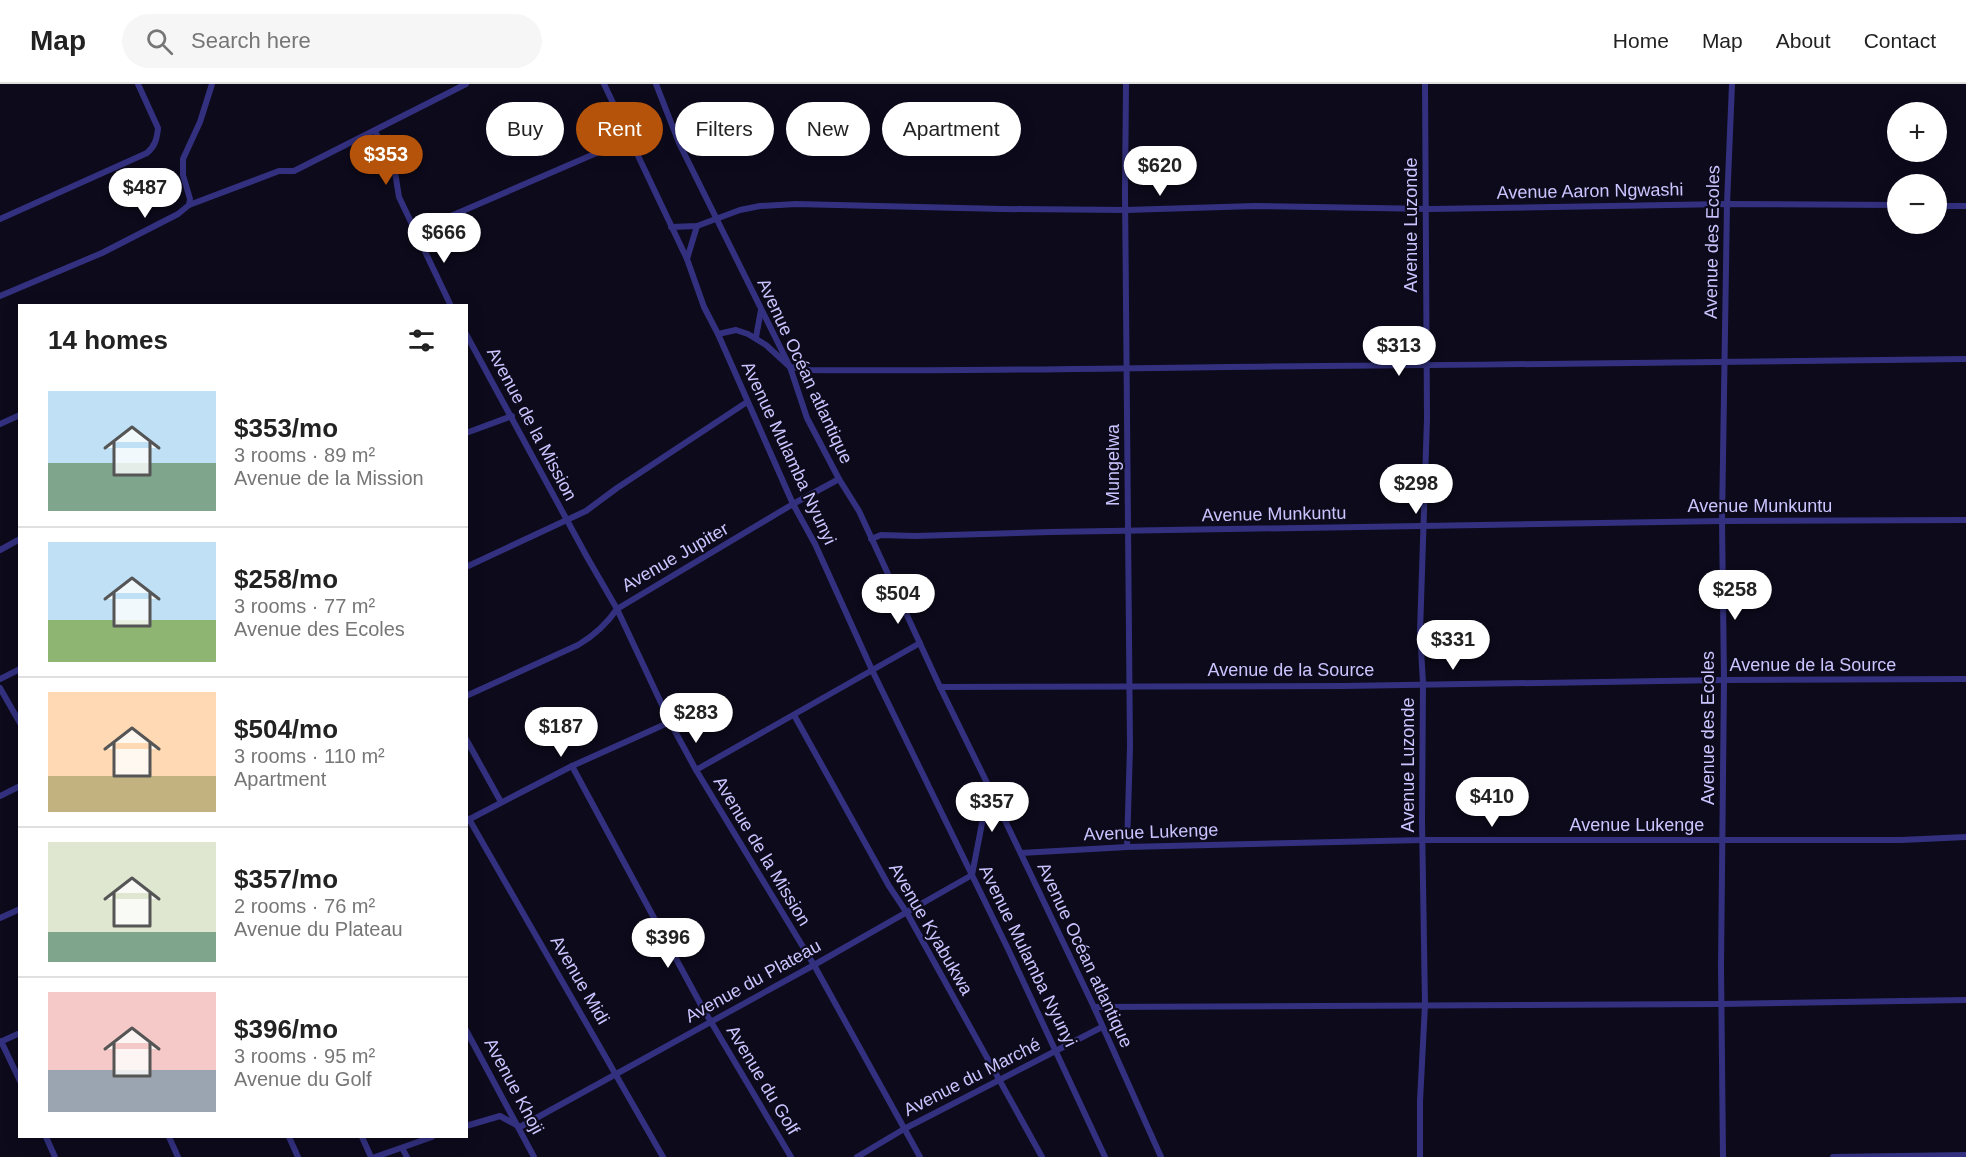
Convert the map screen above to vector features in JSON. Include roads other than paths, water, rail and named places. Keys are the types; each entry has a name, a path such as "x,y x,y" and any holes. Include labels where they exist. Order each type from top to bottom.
{"street":[{"path":"0,219 147,153 153,147 158,128 138,84"},
{"path":"189,205 190,199 183,175 183,159 200,122 212,84"},
{"path":"0,296 102,253 178,214 189,205 279,171 294,171 465,84"},
{"name":"Avenue Mulamba Nyunyi","path":"604,84 612,102"},
{"name":"Avenue Océan atlantique","path":"656,84 680,143 715,218 790,367 807,418 839,479 859,511 940,687 1094,1007 1161,1157"},
{"name":"Mungelwa","path":"1126,84 1129,685 1127,847"},
{"name":"Avenue Luzonde","path":"1420,1157 1420,1101 1425,1005 1423,683 1420,632 1426,365 1425,84"},
{"name":"Avenue des Ecoles","path":"1723,1157 1722,521 1727,204 1732,84"},
{"path":"375,131 395,172 399,196 450,304"},
{"path":"416,231 590,156"},
{"name":"Avenue Mulamba Nyunyi","path":"637,156 687,259 704,307 764,435 793,504 815,544 872,670 1105,1157"},
{"name":"Avenue Aaron Ngwashi","path":"697,226 740,210 760,206 796,204 1126,210 1318,206 1426,209 1727,204 1887,205"},
{"path":"1947,206 1966,206"},
{"path":"670,227 697,226 687,259"},
{"path":"756,338 761,309"},
{"path":"718,334 736,330 756,338 790,367 799,370 1726,364 1966,359"},
{"name":"Avenue de la Mission","path":"468,338 586,557 617,609 670,722 696,770 814,965 920,1157"},
{"path":"468,566 586,511 747,402"},
{"path":"0,424 18,416"},
{"path":"468,432 512,416"},
{"name":"Avenue Jupiter","path":"468,695 578,645 595,635 607,624 617,609 839,479"},
{"name":"Avenue Munkuntu","path":"872,539 882,535 1128,530 1722,521 1966,520"},
{"path":"0,550 18,540"},
{"path":"696,770 920,643"},
{"path":"0,678 18,670"},
{"name":"Avenue de la Source","path":"940,687 1343,686 1423,683 1966,679"},
{"path":"0,688 18,720"},
{"name":"Avenue Kyabukwa","path":"794,716 1042,1157"},
{"path":"468,820 572,766 670,722"},
{"path":"468,744 501,802"},
{"name":"Avenue du Golf","path":"572,766 711,1021 791,1157"},
{"path":"0,796 18,787"},
{"path":"972,875 989,787"},
{"name":"Avenue Midi","path":"468,820 663,1157"},
{"name":"Avenue Lukenge","path":"1020,853 1127,847 1423,840 1722,841 1900,840 1966,837"},
{"name":"Avenue du Plateau","path":"520,1127 972,875"},
{"path":"0,918 18,910"},
{"path":"1094,1007 1721,1004 1966,1000"},
{"name":"Avenue du Marché","path":"857,1157 904,1129 1102,1028"},
{"path":"18,1034 0,1042 18,1077"},
{"name":"Avenue Khoji","path":"468,1034 520,1127 534,1157"},
{"path":"468,1125 501,1116 520,1127"},
{"path":"46,1138 55,1157"},
{"path":"169,1138 178,1157"},
{"path":"289,1138 298,1157"},
{"path":"363,1138 373,1157 429,1138"},
{"path":"402,1148 407,1157"},
{"path":"1833,1157 1966,1155"}]}
